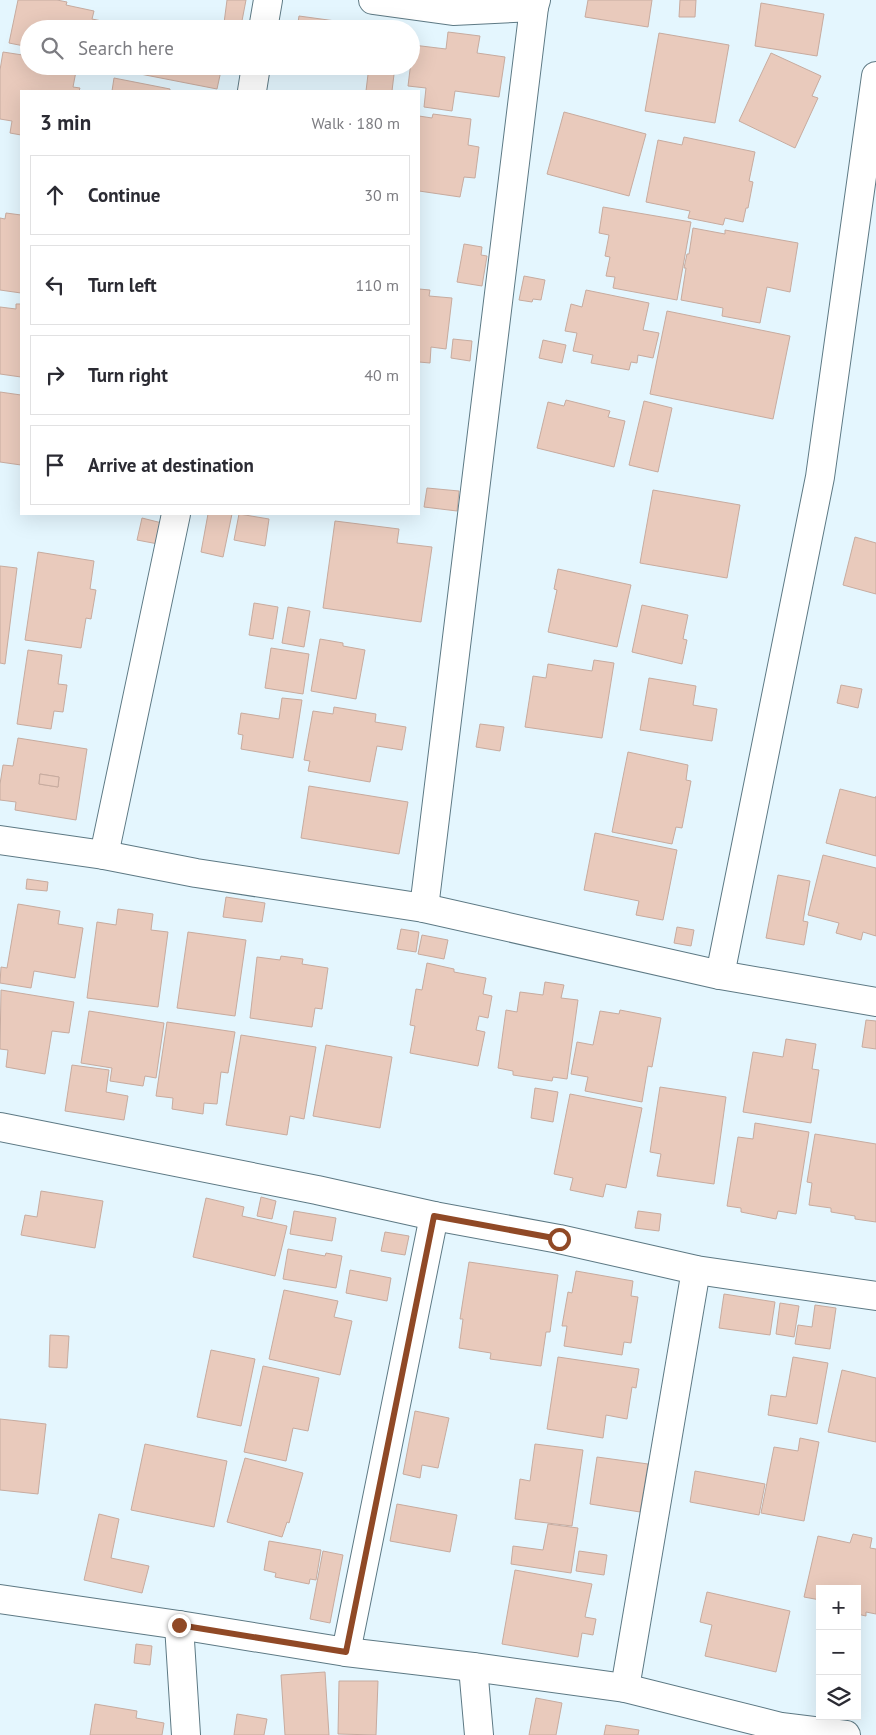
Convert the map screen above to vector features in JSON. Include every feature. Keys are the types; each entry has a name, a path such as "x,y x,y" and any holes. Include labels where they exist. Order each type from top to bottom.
{"street":[{"path":"265,20 268,0"},
{"path":"373,0 453,11 535,4 424,908"},
{"path":"252,90 255,75"},
{"path":"720,975 820,477 876,76"},
{"path":"104,855 176,515"},
{"path":"0,840 104,855 196,873 424,908 720,975 876,1002"},
{"path":"0,1127 317,1190 434,1216 559,1239 696,1270 876,1296"},
{"path":"346,1652 434,1216"},
{"path":"626,1688 696,1270"},
{"path":"0,1599 346,1652 626,1688 781,1731 846,1735"},
{"path":"179,1625 186,1735"},
{"path":"473,1668 479,1735"}],"building":[{"path":"18,0 57,0 67,2 66,5 94,11 92,19 97,20 20,20 20,45 9,43"},
{"path":"227,0 246,0 242,20 224,20"},
{"path":"588,0 652,0 648,27 585,17"},
{"path":"680,0 696,0 695,17 679,17"},
{"path":"761,3 824,14 817,56 755,46"},
{"path":"299,16 328,20 298,20"},
{"path":"448,32 480,36 477,53 505,57 499,97 455,91 452,111 424,107 426,88 408,86 409,75 420,75 420,46 446,49"},
{"path":"659,33 729,45 715,123 645,111"},
{"path":"3,52 20,55 20,75 75,75 73,87 80,88 79,90 20,90 20,135 10,133 12,121 0,119 0,70"},
{"path":"771,53 821,76 812,96 818,98 795,148 739,121"},
{"path":"145,75 220,75 217,89"},
{"path":"368,75 394,75 392,90 366,90"},
{"path":"114,78 170,89 170,90 112,90"},
{"path":"564,112 646,134 629,196 547,174"},
{"path":"433,114 471,119 468,145 479,147 475,178 464,177 460,197 420,191 420,116 432,118"},
{"path":"684,137 755,152 749,181 753,182 743,222 725,218 723,225 688,218 690,211 646,202 658,140 682,145"},
{"path":"603,207 691,222 677,300 613,288 615,277 606,276 610,257 605,256 609,235 599,233"},
{"path":"6,213 20,215 20,293 0,290 0,218 5,219"},
{"path":"693,228 725,234 725,230 798,243 790,292 767,287 760,323 722,316 723,308 681,300 686,268 684,268 687,254 689,254"},
{"path":"464,244 482,247 481,255 487,256 482,286 457,282"},
{"path":"524,276 545,280 541,300 533,299 532,302 519,300"},
{"path":"420,289 430,290 429,296 452,298 446,349 431,347 430,363 420,362"},
{"path":"586,290 649,303 643,330 659,333 653,358 638,355 637,363 631,362 629,370 591,363 593,355 573,351 577,333 565,331 571,304 582,307"},
{"path":"16,304 20,304 20,377 0,374 0,307 16,309"},
{"path":"667,311 790,336 773,419 650,394"},
{"path":"453,339 472,341 470,361 451,358"},
{"path":"543,340 566,345 562,363 539,358"},
{"path":"0,392 20,395 20,465 0,462"},
{"path":"566,400 610,411 608,417 625,421 614,467 537,448 548,402 564,406"},
{"path":"644,401 672,408 658,472 629,465"},
{"path":"427,488 459,491 457,511 424,507"},
{"path":"653,490 740,505 727,578 640,563"},
{"path":"208,515 232,515 223,557 201,552"},
{"path":"239,515 269,519 265,546 234,540"},
{"path":"142,518 162,523 158,544 137,540"},
{"path":"335,521 399,529 397,543 432,547 421,622 323,608"},
{"path":"855,537 876,543 876,594 843,585"},
{"path":"38,552 94,561 90,589 96,590 91,619 86,618 81,648 25,640"},
{"path":"0,566 17,568 5,664 0,663"},
{"path":"558,569 631,585 617,647 548,632 557,590 554,589"},
{"path":"254,603 278,607 273,639 249,635"},
{"path":"642,605 688,615 683,639 687,640 682,664 632,652"},
{"path":"288,607 310,611 304,647 282,643"},
{"path":"320,639 343,643 343,646 365,650 356,699 311,691"},
{"path":"271,648 309,654 303,694 265,688"},
{"path":"28,650 62,655 58,684 67,685 63,712 54,711 51,729 17,724"},
{"path":"594,660 614,663 602,738 525,727 533,676 546,678 548,664 592,671"},
{"path":"649,678 696,686 693,705 717,709 712,741 640,730"},
{"path":"841,685 862,689 858,708 837,703"},
{"path":"282,698 302,700 293,758 241,749 243,735 238,734 241,713 279,719"},
{"path":"334,707 376,714 375,722 406,727 402,750 377,746 370,782 308,771 310,761 304,760 313,711 333,714"},
{"path":"480,724 504,727 500,751 476,747"},
{"path":"18,738 87,749 76,820 15,810 16,802 0,800 3,765 13,766","holes":["40,774 59,777 58,787 39,784"]},
{"path":"628,752 688,765 686,780 691,781 682,828 676,827 672,844 612,832"},
{"path":"40,774 59,777 58,787 39,784"},
{"path":"309,786 408,802 399,854 301,838"},
{"path":"840,789 876,798 876,856 826,843"},
{"path":"595,833 677,850 663,920 636,915 639,901 584,890"},
{"path":"823,855 876,868 876,936 863,932 861,940 836,933 839,923 808,915"},
{"path":"778,875 810,881 803,921 808,922 804,945 766,938"},
{"path":"27,879 48,882 47,891 26,889"},
{"path":"226,897 265,903 262,922 223,917"},
{"path":"18,904 60,911 58,924 83,928 75,978 34,971 31,988 0,983 1,967 7,968"},
{"path":"118,909 153,914 151,930 168,932 158,1007 87,998 97,922 116,925"},
{"path":"677,927 694,930 691,946 674,943"},
{"path":"401,929 419,932 416,952 397,949"},
{"path":"188,932 246,940 235,1016 177,1008"},
{"path":"422,935 448,940 444,959 418,954"},
{"path":"281,956 303,959 302,964 328,968 322,1009 315,1008 312,1027 250,1018 257,957 280,960"},
{"path":"427,963 454,969 454,972 486,978 483,994 492,996 488,1018 479,1016 476,1030 485,1032 478,1066 410,1053 415,1026 410,1025 416,989 422,990"},
{"path":"545,982 564,985 561,998 578,1000 567,1079 553,1077 552,1081 513,1075 513,1071 498,1068 506,1010 517,1012 520,992 543,995"},
{"path":"1,990 74,1002 69,1033 52,1031 45,1074 6,1067 8,1050 0,1049"},
{"path":"620,1010 661,1018 652,1067 648,1066 642,1102 585,1091 588,1077 571,1074 577,1042 593,1045 600,1011 619,1014"},
{"path":"89,1011 164,1023 156,1078 145,1076 143,1086 110,1081 112,1068 81,1063"},
{"path":"866,1020 876,1021 876,1049 862,1047"},
{"path":"167,1022 235,1032 228,1073 221,1072 217,1104 204,1103 203,1114 172,1109 173,1098 156,1096"},
{"path":"241,1035 316,1047 304,1119 290,1116 287,1135 226,1125"},
{"path":"786,1039 816,1044 812,1069 819,1070 811,1123 743,1112 753,1052 783,1057"},
{"path":"326,1045 392,1057 380,1128 313,1116"},
{"path":"72,1065 109,1070 106,1092 128,1096 124,1120 65,1111"},
{"path":"660,1087 726,1097 714,1184 657,1176 661,1154 650,1152"},
{"path":"535,1088 558,1092 553,1122 531,1118"},
{"path":"570,1094 642,1108 626,1188 606,1184 603,1197 570,1190 573,1178 554,1174"},
{"path":"755,1123 809,1132 796,1214 778,1211 776,1219 741,1212 741,1208 727,1206 738,1137 753,1139"},
{"path":"815,1134 876,1144 876,1222 855,1219 855,1216 831,1212 831,1208 809,1205 812,1183 807,1182"},
{"path":"41,1191 103,1201 95,1248 21,1235 25,1215 37,1217"},
{"path":"261,1197 276,1201 272,1219 257,1216"},
{"path":"206,1198 244,1207 242,1216 287,1226 275,1276 193,1257"},
{"path":"294,1211 336,1218 332,1241 290,1234"},
{"path":"638,1211 661,1214 659,1231 635,1228"},
{"path":"385,1232 409,1236 405,1255 381,1251"},
{"path":"288,1249 325,1256 326,1253 342,1256 336,1288 283,1279"},
{"path":"469,1262 558,1275 550,1332 546,1332 541,1366 490,1359 491,1353 459,1348 463,1319 460,1319"},
{"path":"350,1270 391,1278 387,1301 346,1293"},
{"path":"576,1271 633,1281 631,1296 638,1297 631,1343 624,1342 622,1355 564,1346 567,1326 562,1326 568,1292 572,1293"},
{"path":"284,1290 338,1301 334,1317 352,1321 340,1375 269,1359"},
{"path":"724,1294 775,1302 770,1335 719,1328"},
{"path":"780,1303 799,1306 794,1337 776,1334"},
{"path":"815,1305 836,1308 830,1349 795,1344 798,1325 812,1327"},
{"path":"50,1335 69,1336 67,1368 49,1367"},
{"path":"211,1350 255,1359 241,1426 197,1417"},
{"path":"558,1357 639,1369 636,1388 632,1387 627,1419 606,1415 603,1438 547,1429"},
{"path":"793,1357 828,1363 817,1424 768,1415 771,1395 786,1397"},
{"path":"263,1366 319,1378 308,1431 293,1428 286,1461 244,1452"},
{"path":"842,1370 876,1378 876,1442 828,1432"},
{"path":"415,1411 449,1418 438,1468 422,1465 420,1478 403,1474"},
{"path":"0,1419 46,1424 38,1494 0,1490"},
{"path":"800,1438 819,1442 804,1521 761,1513 774,1447 798,1451"},
{"path":"145,1444 227,1461 214,1527 131,1510"},
{"path":"535,1444 583,1450 572,1526 515,1519 520,1479 530,1481"},
{"path":"597,1457 648,1464 640,1512 590,1504"},
{"path":"245,1458 303,1473 289,1523 287,1522 282,1537 227,1522"},
{"path":"695,1471 765,1484 759,1515 690,1502"},
{"path":"397,1504 457,1515 450,1552 390,1541"},
{"path":"99,1514 119,1519 111,1558 149,1566 142,1593 84,1580"},
{"path":"548,1524 578,1528 571,1573 511,1564 513,1546 543,1550"},
{"path":"853,1534 872,1538 870,1548 876,1549 876,1614 866,1612 866,1616 861,1615 861,1585 816,1585 816,1599 804,1597 818,1536 850,1543"},
{"path":"269,1541 321,1550 316,1580 310,1579 309,1584 275,1577 276,1573 264,1570"},
{"path":"323,1551 343,1555 330,1623 310,1619"},
{"path":"579,1551 607,1555 604,1575 576,1571"},
{"path":"515,1570 592,1584 585,1617 596,1619 593,1635 582,1633 578,1657 502,1644"},
{"path":"707,1592 790,1611 776,1672 705,1656 712,1625 700,1622"},
{"path":"136,1644 152,1646 150,1665 134,1663"},
{"path":"325,1672 329,1735 285,1735 281,1675"},
{"path":"339,1681 378,1681 376,1735 338,1734"},
{"path":"536,1698 562,1703 556,1735 529,1735"},
{"path":"95,1704 137,1711 136,1718 164,1723 162,1735 90,1735"},
{"path":"237,1714 267,1719 264,1735 234,1735"},
{"path":"606,1725 639,1730 638,1735 604,1735"}],"route":[{"path":"179,1625 346,1652 434,1216 559,1239"}]}
